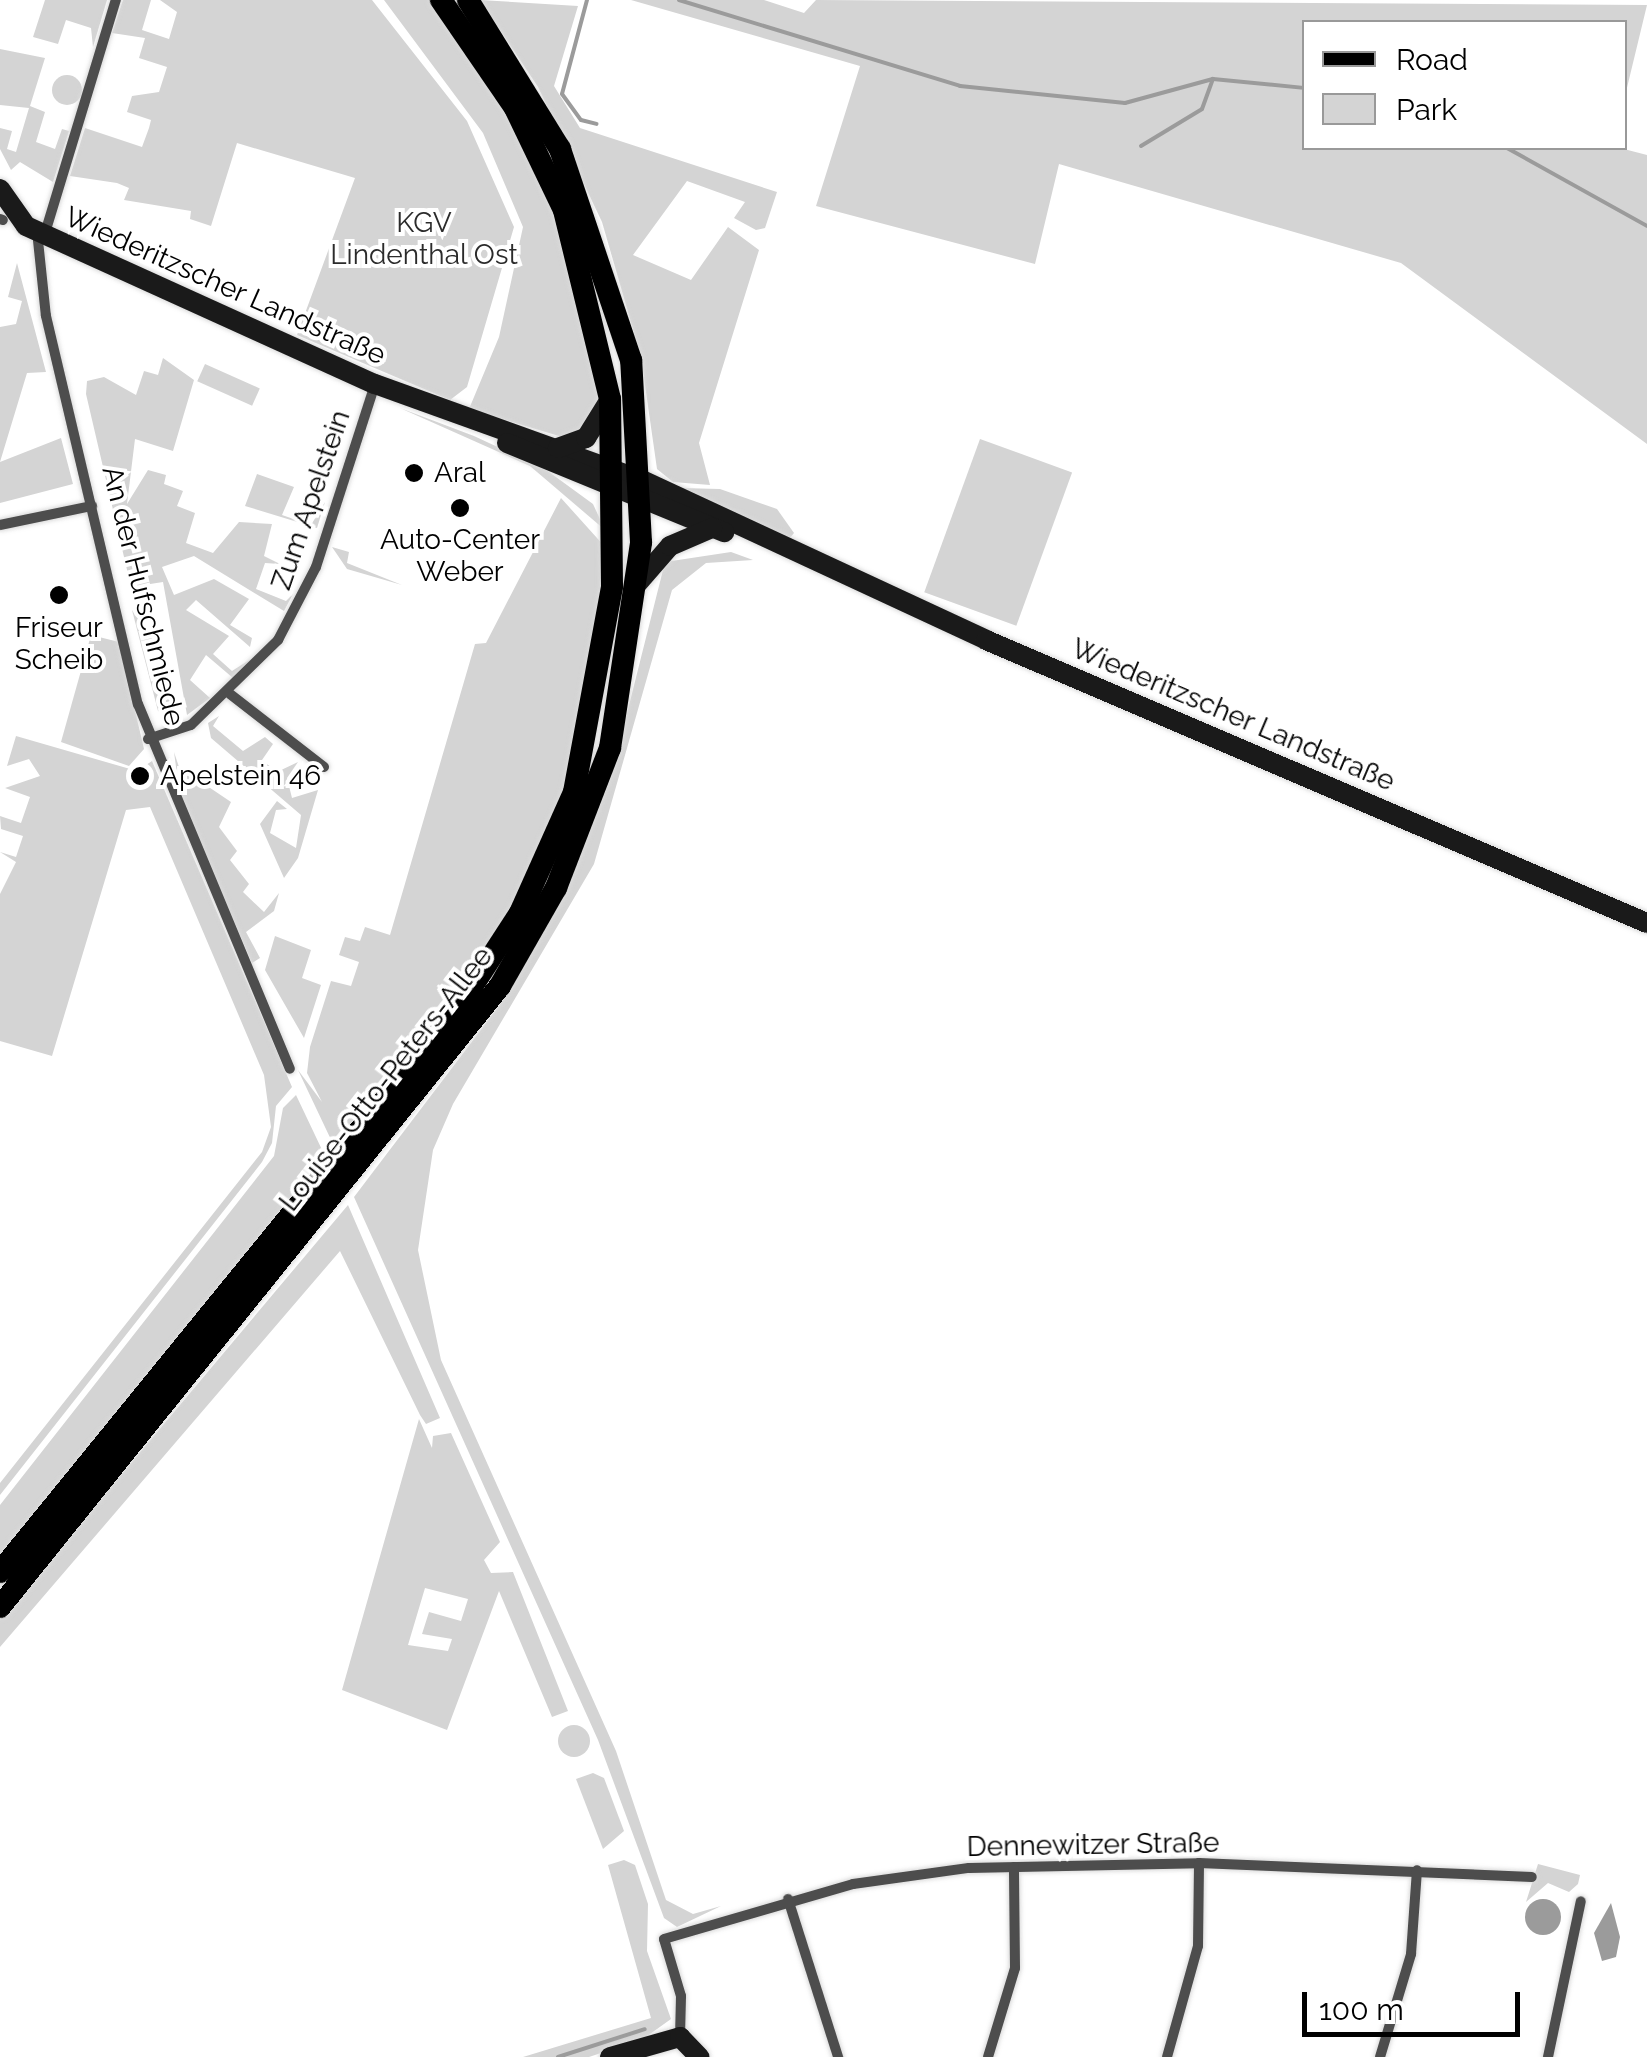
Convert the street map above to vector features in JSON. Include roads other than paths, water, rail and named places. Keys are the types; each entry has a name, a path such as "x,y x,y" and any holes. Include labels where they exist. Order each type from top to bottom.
{"main road":[{"name":"Louise-Otto-Peters-Allee","path":"0,1607 339,1175 482,975 564,821 604,650 618,470 610,399 564,210 515,108 442,0"},
{"name":"Louise-Otto-Peters-Allee","path":"0,1572 500,986 556,888 610,748 637,584 642,491 631,360 595,235 533,98 468,0"}],"street":[{"name":"An der Hufschmiede","path":"116,0 35,262 148,738 290,1069"},
{"path":"0,189 41,233"},
{"name":"Wiederitzscher Landstraße","path":"41,233 616,494 642,491 1647,923"},
{"name":"Wiederitzscher Landstraße","path":"382,387 618,470 642,491 712,528 798,557"},
{"name":"Zum Apelstein","path":"148,738 192,724 230,694 306,591 382,387"},
{"path":"558,448 586,438 610,399"},
{"path":"0,525 92,506"},
{"path":"637,584 670,546 712,528"},
{"path":"230,694 324,767"},
{"path":"1167,2057 1198,1946 1199,1864"},
{"name":"Dennewitzer Straße","path":"680,2037 681,1996 664,1939 788,1900 917,1874 1014,1867 1199,1864 1532,1876"},
{"path":"988,2057 1015,1968 1014,1867"},
{"path":"1380,2057 1411,1954 1417,1870"},
{"path":"788,1900 838,2057"},
{"path":"1548,2057 1581,1901"},
{"path":"610,2057 680,2037 699,2057"}],"waterway":[{"path":"587,0 562,94 581,120 597,124"},
{"path":"679,0 960,86 1125,103 1213,79 1302,88"},
{"path":"1141,146 1202,109 1213,79"},
{"path":"1511,150 1647,226"},
{"path":"558,2057 645,2029"}],"place":[{"name":"Aral","path":"414,473"},
{"name":"Auto-Center Weber","path":"460,508"},
{"name":"Friseur Scheib","path":"59,595"},
{"name":"Apelstein 46","path":"140,776"}],"park label":[{"name":"KGV Lindenthal Ost","path":"424,239"}]}
